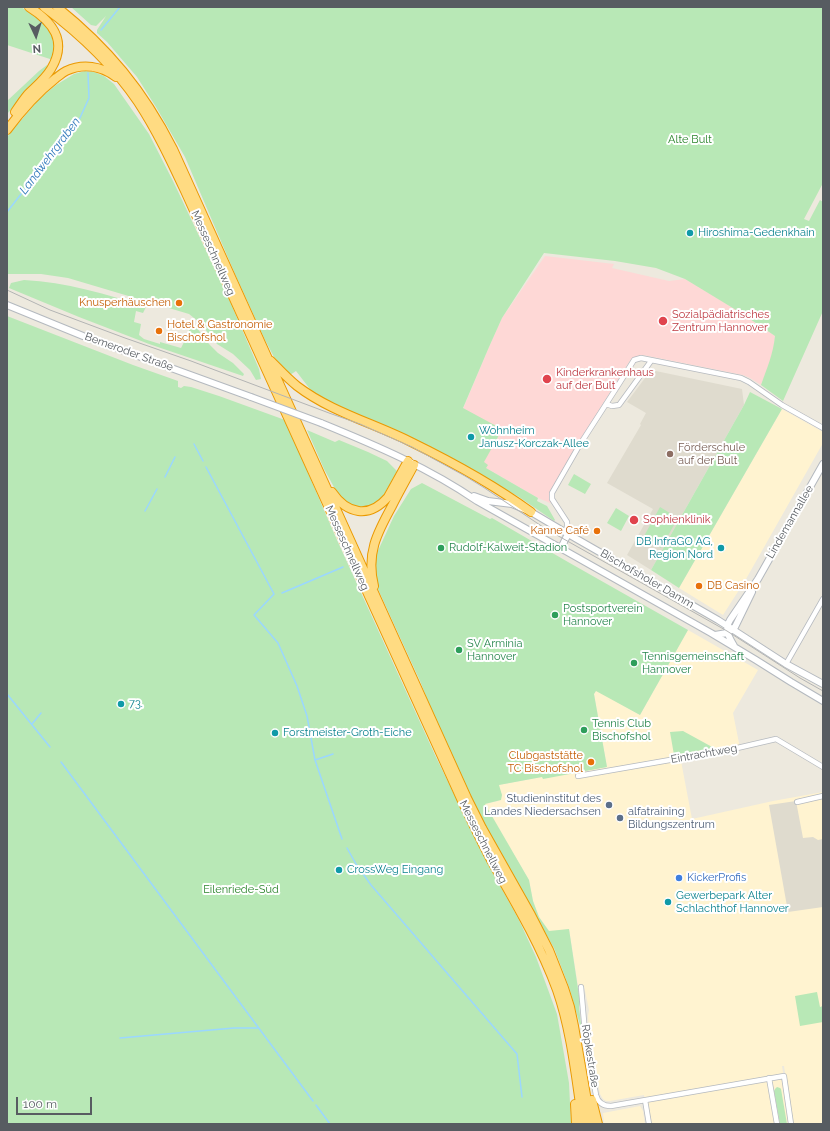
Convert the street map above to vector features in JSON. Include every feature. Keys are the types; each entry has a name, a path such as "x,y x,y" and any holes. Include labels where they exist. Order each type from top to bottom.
{"highway":[{"path":"7,122 27,95 51,69 57,54 57,37 54,30 45,18 29,7"},
{"name":"Messeschnellweg","path":"44,7 85,41 123,82 138,102 156,131 186,191 466,810 483,845 542,954 573,1041 591,1124"},
{"name":"Messeschnellweg","path":"57,7 91,36 129,78 163,129 173,149 470,804 549,950 570,1007 583,1124"},
{"path":"7,130 24,108 65,71 91,66 110,73 123,82"},
{"path":"267,357 296,386 312,396 339,410 436,454 486,482 531,512"},
{"path":"319,473 342,504 355,511 365,511 375,508 384,502 411,463"},
{"path":"380,608 372,574 372,548 376,536 411,463"},
{"path":"573,1041 576,1124"},
{"path":"573,1041 598,1124"}],"main road":[{"name":"Bemeroder Straße","path":"7,305 83,336 321,423"},
{"name":"Bischofsholer Damm","path":"321,423 368,442 463,491 488,501 512,504 531,512 734,629 786,664 823,684"},
{"name":"Lindemannallee","path":"727,625 758,579 823,464"},
{"name":"Bischofsholer Damm","path":"463,491 477,501 714,635 823,701"},
{"path":"561,548 568,534"},
{"name":"Lindemannallee","path":"734,629 741,618 758,579"},
{"path":"727,625 727,633 736,648"},
{"path":"714,635 727,633 734,629"}],"street":[{"path":"568,534 568,522 552,499 552,493 579,446 634,360 641,358 741,378 782,405 823,428"},
{"path":"606,404 612,406 619,405 651,361"},
{"path":"786,664 823,599"},
{"name":"Eintrachtweg","path":"578,776 733,749 776,739 823,766"},
{"path":"797,802 823,796"},
{"name":"Röpkestraße","path":"581,987 585,1033 596,1095 602,1104 608,1106 769,1078"},
{"path":"777,1124 769,1078 784,1076 791,1124"},
{"path":"645,1100 649,1124"}],"shaded area":[{"name":"Kinderkrankenhaus auf der Bult","path":"545,256 614,264 612,268 669,281 685,279 724,302 775,336 773,353 761,385 743,375 643,355 631,359 577,445 551,493 552,502 550,503 538,498 486,468 483,462 498,437 463,409 502,318"},
{"name":"Förderschule auf der Bult","path":"651,370 742,389 744,405 651,570 627,555 653,509 607,483 641,425 640,424 646,413 627,402"},
{"path":"782,409 823,432 823,443 746,579 723,615 679,588"},
{"path":"688,630 758,670 733,713 740,748 681,761 692,819 773,801 823,792 823,1124 793,1124 784,1066 782,1066 791,1124 649,1124 644,1095 610,1101 603,1099 600,1094 589,1029 589,1010 584,986 578,986 569,929 549,932 539,917 533,901 529,880 484,804 498,801 502,795 498,785 607,767 594,694 596,690 640,715"},
{"path":"796,801 803,838 813,837 818,840 823,839 823,907 788,912 769,805"},
{"path":"640,1106 643,1111 645,1124 604,1124 603,1113"}],"green space":[{"path":"7,7 21,7 43,21 54,39 55,46 53,60 7,45"},
{"name":"Alte Bult","path":"71,7 823,7 823,183 804,219 809,221 820,200 823,202 823,311 783,401 761,385 771,355 775,336 741,313 685,279 656,268 615,261 544,253 502,318 463,408 500,428 498,437 484,462 488,465 486,468 538,498 537,501 547,506 555,520 554,521 519,497 436,450 340,407 313,393 296,371 290,375 274,357 235,274 185,157 137,77 107,42 97,33 97,30 106,16 96,26 91,25"},
{"path":"47,65 47,69 7,114 7,101"},
{"path":"85,71 94,72 104,76 114,84 149,134 229,299 259,369 261,379 256,380 250,370 233,354 217,344 199,322 189,314 68,278 41,274 7,274 7,137 39,99 56,85 74,74"},
{"path":"24,280 71,286 101,293 146,307 143,313 136,311 134,322 141,324 139,335 144,339 160,344 160,342 181,348 184,342 182,340 184,336 189,333 189,328 193,326 197,328 218,353 233,363 244,374 243,376 149,344 9,288 11,283"},
{"name":"Eilenriede-Süd","path":"7,316 178,381 178,387 191,387 285,420 337,540 435,755 486,860 519,920 536,957 557,1014 569,1083 571,1124 7,1124"},
{"path":"750,392 782,409 679,588 651,570"},
{"path":"307,430 335,442 339,440 368,452 387,461 397,471 377,505 358,509 340,498 324,469"},
{"path":"574,474 591,484 585,494 568,485"},
{"path":"422,483 490,519 492,518 688,630 640,715 596,691 594,694 607,767 543,779 542,777 499,785 502,795 501,800 485,804 529,880 533,901 539,917 549,931 569,929 580,1002 579,1007 582,1032 569,987 554,948 484,826 377,587 376,555 394,516 411,489"},
{"path":"660,507 678,518 661,548 643,538"},
{"path":"616,508 629,516 621,531 607,523"},
{"path":"683,731 714,748 674,755 670,732"},
{"path":"817,992 820,1007 823,1006 823,1022 800,1026 795,996"},
{"path":"777,1087 781,1089 787,1124 780,1124 774,1091"}],"waterway":[{"name":"Landwehrgraben","path":"101,30 120,7"},
{"name":"Landwehrgraben","path":"7,212 79,120 89,98 88,73"},
{"path":"194,444 203,461"},
{"path":"165,477 175,457"},
{"path":"206,467 274,594 254,615 278,643 297,686 307,716 315,760 342,839"},
{"path":"145,511 157,489"},
{"path":"282,593 343,567"},
{"path":"7,694 50,747"},
{"path":"32,724 41,713"},
{"path":"315,760 333,754"},
{"path":"61,762 313,1101"},
{"path":"347,848 371,885 517,1054 522,1097"},
{"path":"120,1038 234,1028 258,1028"},
{"path":"316,1105 330,1124"}],"tram line":[{"path":"7,290 50,310 360,424 412,447 483,487 546,529 727,631 823,691"}],"place":[{"name":"Hiroshima-Gedenkhain","path":"690,233"},
{"name":"Knusperhäuschen","path":"179,303"},
{"name":"Sozialpädiatrisches Zentrum Hannover","path":"663,321"},
{"name":"Hotel & Gastronomie Bischofshol","path":"159,331"},
{"name":"Kinderkrankenhaus auf der Bult","path":"547,379"},
{"name":"Wohnheim Janusz-Korczak-Allee","path":"471,437"},
{"name":"Förderschule auf der Bult","path":"670,454"},
{"name":"Sophienklinik","path":"634,520"},
{"name":"Kanne Café","path":"597,531"},
{"name":"Rudolf-Kalweit-Stadion","path":"441,548"},
{"name":"DB InfraGO AG, Region Nord","path":"721,548"},
{"name":"DB Casino","path":"699,586"},
{"name":"Postsportverein Hannover","path":"555,615"},
{"name":"SV Arminia Hannover","path":"459,650"},
{"name":"Tennisgemeinschaft Hannover","path":"634,663"},
{"name":"73.","path":"121,704"},
{"name":"Tennis Club Bischofshol","path":"584,730"},
{"name":"Forstmeister-Groth-Eiche","path":"275,733"},
{"name":"Clubgaststätte TC Bischofshol","path":"591,762"},
{"name":"Studieninstitut des Landes Niedersachsen","path":"609,805"},
{"name":"alfatraining Bildungszentrum","path":"620,818"},
{"name":"CrossWeg Eingang","path":"339,870"},
{"name":"KickerProfis","path":"679,878"},
{"name":"Gewerbepark Alter Schlachthof Hannover","path":"668,902"}]}
